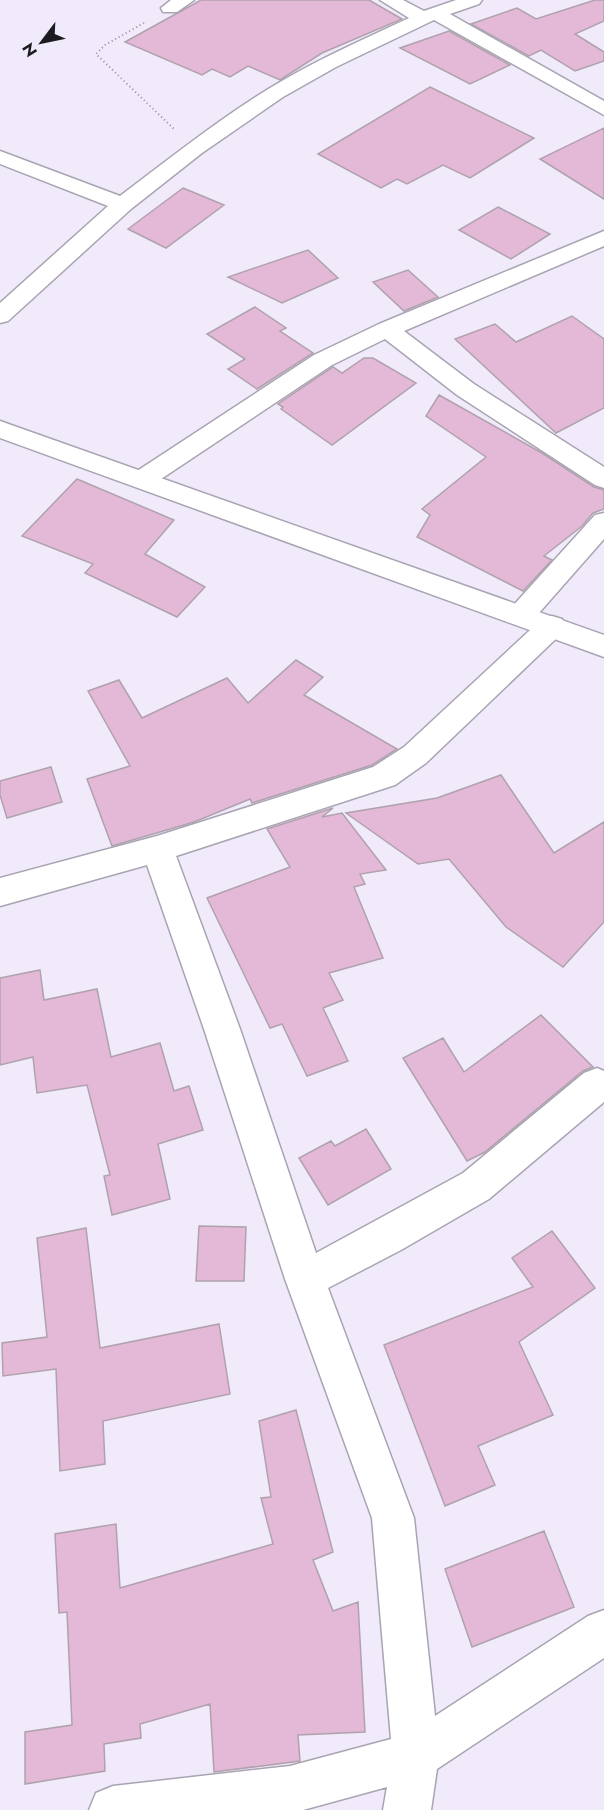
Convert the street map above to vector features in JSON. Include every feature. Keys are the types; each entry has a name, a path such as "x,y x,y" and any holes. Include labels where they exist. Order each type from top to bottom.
{"street":[{"path":"389,0 430,16 604,109"},
{"path":"0,316 123,204 195,149 276,93 329,63 430,16 473,0"},
{"path":"0,157 123,204"},
{"path":"143,478 322,360 387,329 604,238"},
{"path":"387,329 427,363 475,398 604,479"},
{"path":"0,429 143,478 604,646"},
{"path":"521,615 604,522"},
{"path":"0,892 157,849 384,776 415,755 552,626"},
{"path":"157,849 222,1029 305,1279 393,1518 416,1756 407,1810"},
{"path":"305,1279 387,1237 476,1186 597,1084"},
{"path":"113,1810 290,1790 416,1756 604,1632"}],"path":[{"path":"178,4 105,45 96,54 195,149"}],"building":[{"path":"201,0 369,0 402,19 322,53 280,80 248,66 230,77 212,69 202,75 125,42"},
{"path":"595,0 604,0 604,21 575,34 604,52 604,61 575,71 541,50 529,56 471,24 517,8 536,19"},
{"path":"449,31 510,65 470,84 400,48"},
{"path":"430,87 534,138 470,178 443,165 407,184 397,179 381,188 318,154"},
{"path":"604,128 604,199 540,159"},
{"path":"183,188 224,205 166,248 128,229"},
{"path":"498,207 550,234 511,259 459,230"},
{"path":"308,250 338,278 282,303 228,277"},
{"path":"408,270 438,297 404,311 373,282"},
{"path":"255,307 286,328 280,331 313,353 257,389 228,369 245,359 207,334"},
{"path":"572,316 604,339 604,408 556,433 455,339 495,324 516,342"},
{"path":"364,358 373,358 416,383 332,445 281,409 283,407 278,404 333,367 342,373"},
{"path":"439,395 542,453 594,487 604,490 604,509 593,513 582,526 544,556 552,560 523,591 417,537 430,515 422,509 486,457 426,416"},
{"path":"77,479 174,520 145,554 205,587 177,617 85,573 93,564 22,536"},
{"path":"296,660 323,677 304,695 397,749 372,765 252,803 250,799 194,822 112,846 87,779 130,766 88,691 119,680 142,718 227,678 248,703"},
{"path":"51,767 62,802 7,818 0,795 0,781"},
{"path":"501,775 554,853 604,822 604,922 563,967 506,927 449,859 418,864 346,813 437,798"},
{"path":"333,808 322,817 342,813 386,870 360,874 365,884 354,887 383,958 329,973 343,1000 323,1008 348,1061 307,1076 282,1024 270,1028 207,898 290,867 267,829"},
{"path":"40,970 44,1000 97,989 111,1057 160,1043 174,1091 189,1086 203,1130 158,1144 170,1199 112,1215 104,1176 110,1175 87,1085 37,1093 33,1057 0,1065 0,978"},
{"path":"541,1015 593,1067 583,1071 485,1152 467,1161 403,1058 443,1038 464,1072"},
{"path":"366,1129 391,1169 328,1205 299,1158 331,1141 335,1146"},
{"path":"199,1226 246,1227 244,1281 196,1281"},
{"path":"86,1228 100,1348 219,1324 230,1394 103,1421 105,1464 60,1471 56,1369 3,1376 2,1343 47,1337 37,1238"},
{"path":"552,1231 595,1288 519,1342 553,1415 478,1446 495,1485 445,1506 384,1345 533,1287 512,1258"},
{"path":"296,1410 333,1552 313,1560 333,1611 358,1602 365,1732 298,1735 300,1761 214,1772 210,1704 140,1724 141,1738 104,1744 105,1771 25,1784 25,1732 72,1725 67,1612 59,1613 55,1534 116,1524 120,1588 273,1544 261,1498 271,1497 259,1421"},
{"path":"544,1531 574,1607 472,1647 445,1569"}]}
